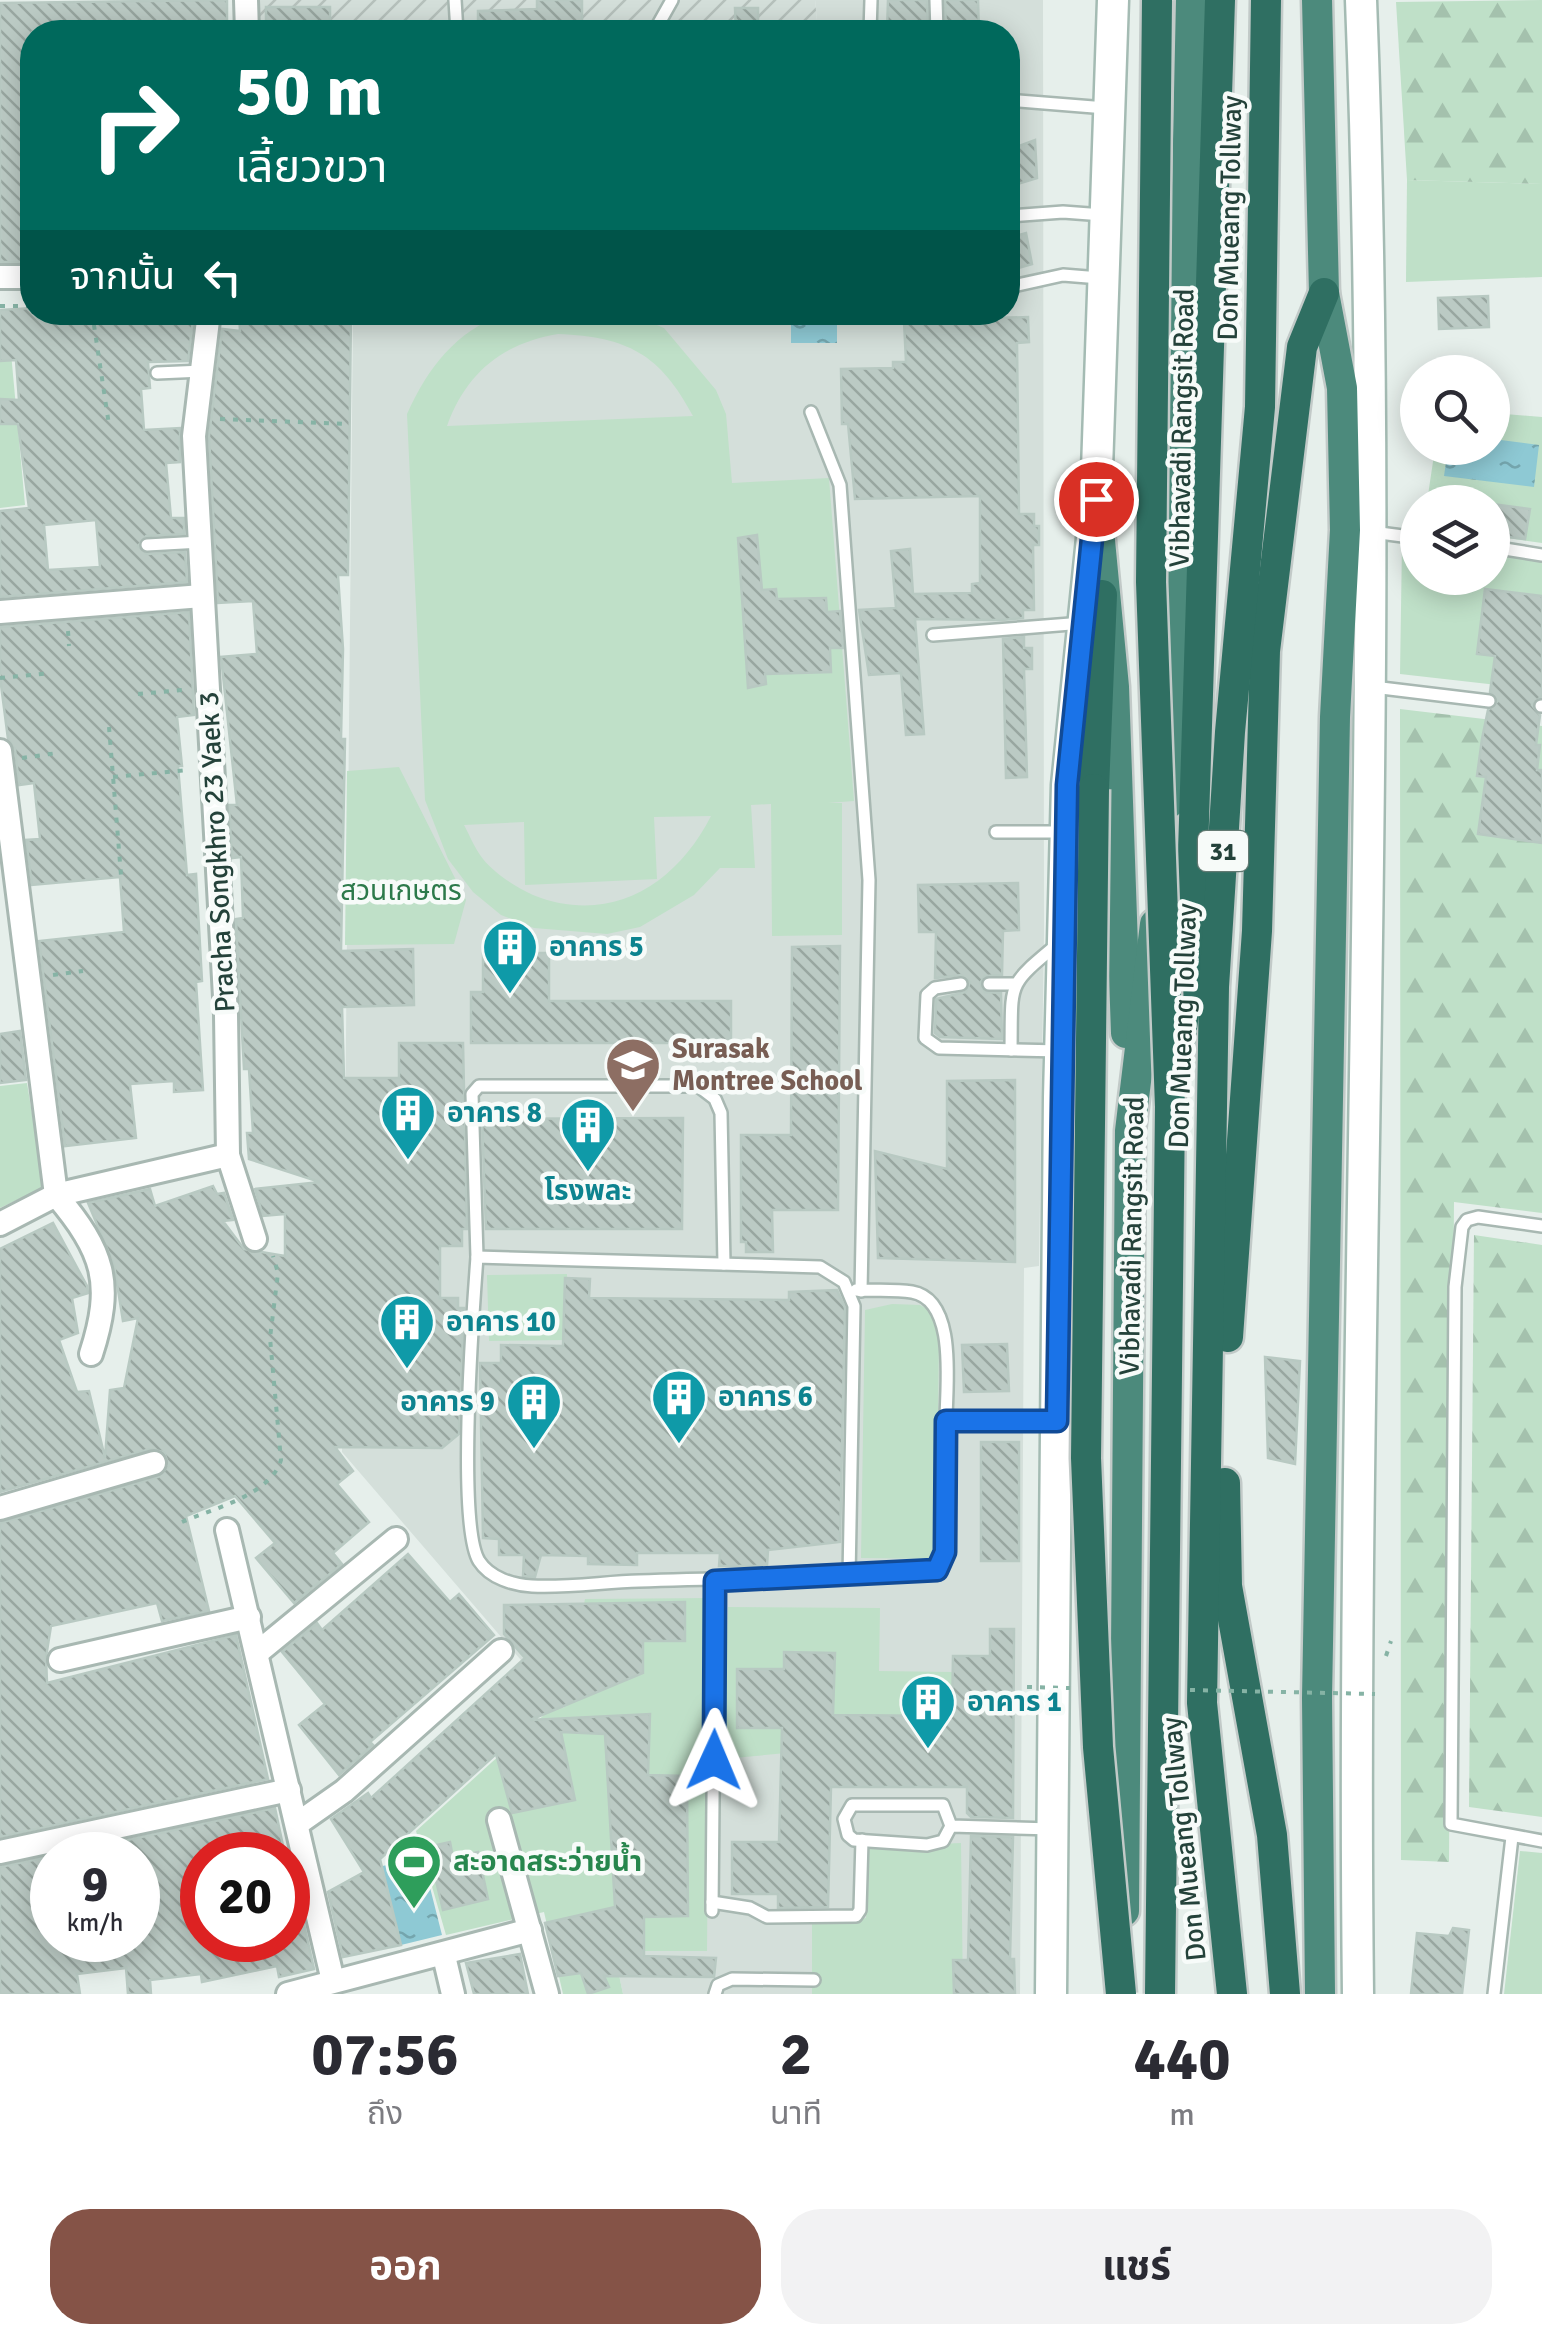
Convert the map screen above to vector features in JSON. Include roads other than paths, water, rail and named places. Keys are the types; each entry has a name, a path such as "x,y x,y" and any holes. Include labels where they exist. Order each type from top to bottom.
{"highway":[{"path":"1157,0 1151,582 1170,1107"},
{"name":"Vibhavadi Rangsit Road","path":"1122,1994 1130,1130 1172,783 1191,0"},
{"name":"Don Mueang Tollway","path":"1160,1994 1170,1107 1189,978 1220,0"},
{"name":"Don Mueang Tollway","path":"1232,1994 1192,1697 1214,987 1230,732 1260,407 1266,0"},
{"path":"1317,0 1324,293 1342,388 1344,530 1335,717 1317,1678 1320,1994"},
{"path":"1285,1994 1272,1836 1227,1586 1224,1416 1235,1191 1256,931 1265,651 1302,347 1324,293"},
{"path":"1096,499 1102,595 1114,687 1130,1130"},
{"path":"1102,595 1094,789 1086,1458 1098,1747 1122,1994"}],"main road":[{"path":"1094,0 1112,54"},
{"path":"1050,1994 1066,832 1096,499 1113,0"},
{"path":"1358,1994 1354,1691 1373,687 1361,0"}],"street":[{"name":"Pracha Songkhro 23 Yaek 3","path":"208,325 195,418 226,1015 228,1154 255,1239"},
{"path":"0,612 202,596"},
{"path":"0,751 56,1195 82,1225 103,1281 104,1316 91,1354"},
{"path":"0,1224 56,1195 228,1154"},
{"path":"0,1508 154,1463"},
{"path":"227,1530 333,1981"},
{"path":"257,1652 396,1539"},
{"path":"60,1660 249,1617"},
{"path":"297,1824 344,1791 501,1652"},
{"path":"0,1852 289,1790"},
{"path":"499,1820 547,1994"},
{"path":"288,1994 444,1956 530,1930"},
{"path":"444,1956 453,1994"}],"lane":[{"path":"1020,101 1110,108"},
{"path":"1020,215 1063,212 1106,216"},
{"path":"1020,284 1063,275 1104,279"},
{"path":"157,372 203,371"},
{"path":"811,412 840,485 869,880 854,1290 849,1576"},
{"path":"1371,532 1400,536"},
{"path":"147,545 201,542"},
{"path":"1510,550 1542,555"},
{"path":"932,636 1083,623"},
{"path":"1373,687 1489,700"},
{"path":"996,832 1066,832"},
{"path":"990,984 1014,984 1063,940"},
{"path":"960,984 934,988 927,995 925,1038 939,1048 1060,1051"},
{"path":"1011,1050 1014,984"},
{"path":"478,1257 724,1264 820,1266 854,1290 916,1292 931,1301 946,1338 946,1421 942,1563 929,1573 530,1586 496,1578 480,1562 468,1510 478,1257 472,1094 480,1086 698,1086 715,1098 721,1113 724,1264"},
{"path":"1542,1226 1490,1217 1467,1220 1459,1240 1455,1287 1451,1824 1542,1840"},
{"path":"946,1421 1057,1421"},
{"path":"715,1581 712,1906 750,1908 767,1916 856,1916 860,1910 862,1840"},
{"path":"852,1805 943,1805 951,1826 936,1845 862,1840 850,1838 844,1812 852,1805"},
{"path":"951,1826 1053,1829"},
{"path":"1494,1994 1512,1837"},
{"path":"716,1994 718,1986 732,1979 814,1980"}],"water":[{"path":"791,325 837,325 837,343 791,343"},
{"path":"1510,441 1539,445 1534,487 1444,476 1446,465 1510,465"},
{"name":"สะอาดสระว่ายน้ำ","path":"422,1856 442,1935 401,1945 387,1885 367,1870"}],"place":[{"name":"อาคาร 5","path":"510,996"},
{"name":"Surasak Montree School","path":"633,1114"},
{"name":"อาคาร 8","path":"408,1162"},
{"name":"โรงพละ","path":"588,1174"},
{"name":"อาคาร 10","path":"407,1371"},
{"name":"อาคาร 6","path":"679,1446"},
{"name":"อาคาร 9","path":"534,1451"},
{"name":"อาคาร 1","path":"928,1751"},
{"name":"สะอาดสระว่ายน้ำ","path":"414,1911"}],"park label":[{"name":"สวนเกษตร","path":"401,891"}]}
